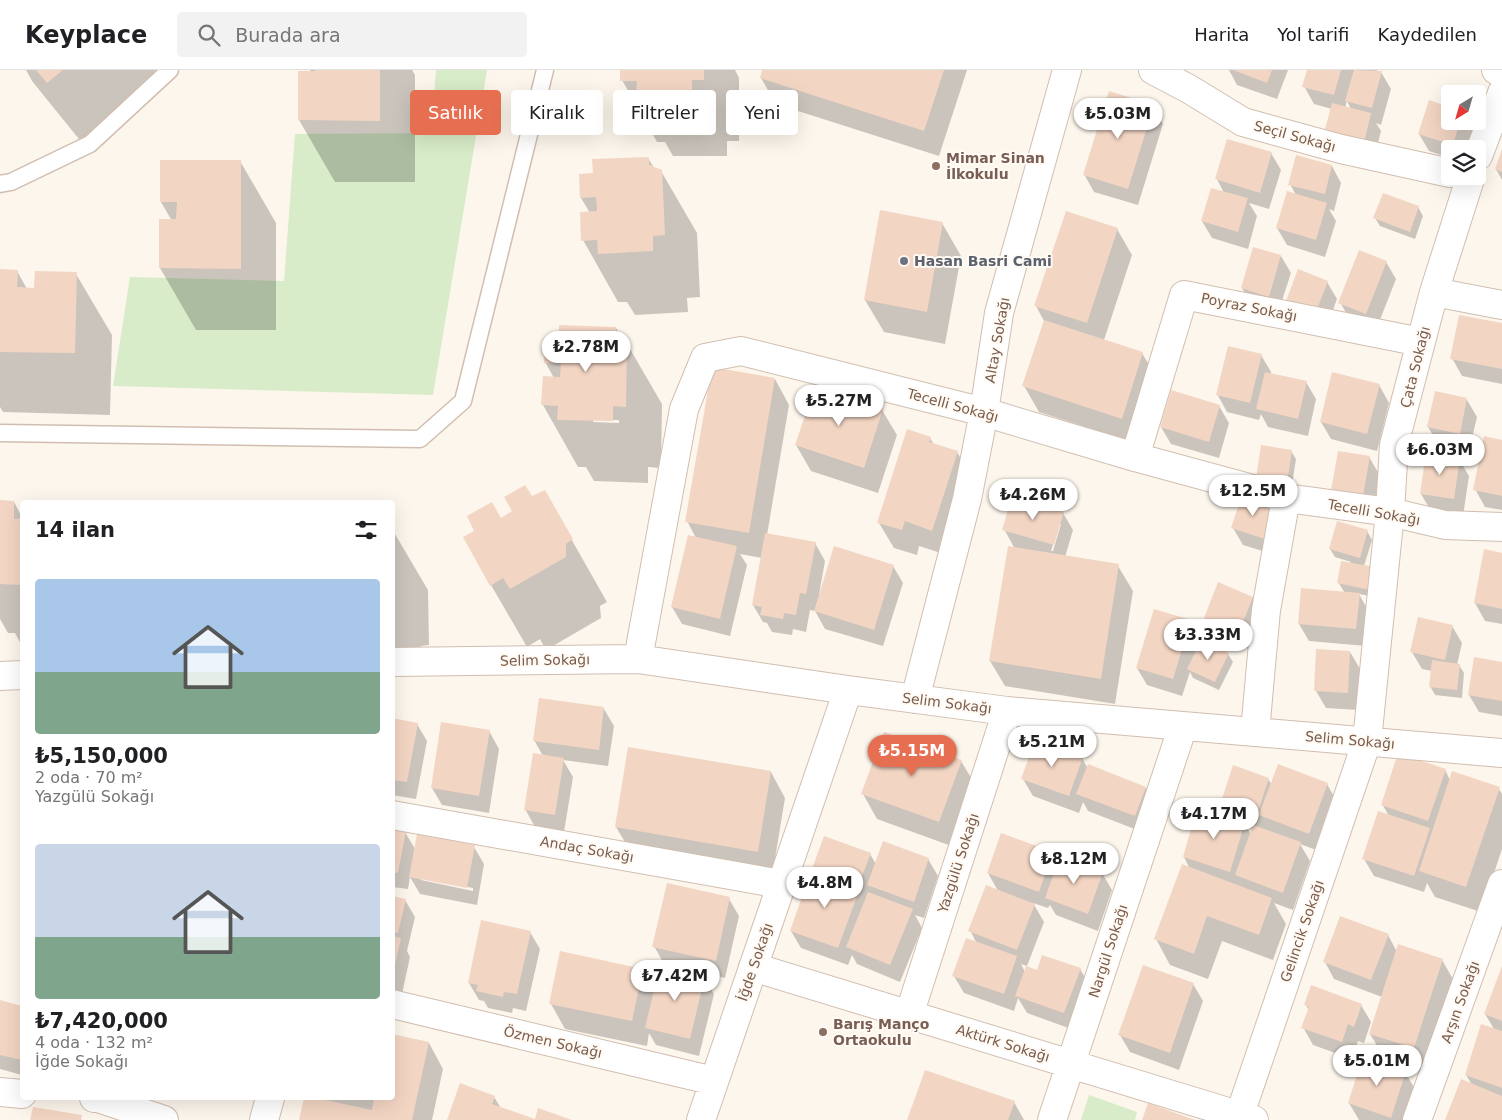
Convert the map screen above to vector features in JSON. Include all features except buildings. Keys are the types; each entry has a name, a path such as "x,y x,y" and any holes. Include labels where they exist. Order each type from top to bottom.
{"street":[{"name":"Altay Sokağı","path":"915,699 967,499 984,412 999,313 1067,70"},
{"name":"Seçil Sokağı","path":"1152,70 1194,79 1244,122 1341,149 1441,167"},
{"path":"1496,70 1502,74"},
{"name":"Çata Sokağı","path":"1481,140 1502,93"},
{"name":"Çata Sokağı","path":"1367,741 1390,512 1394,446 1463,185"},
{"path":"1434,292 1502,305"},
{"name":"Poyraz Sokağı","path":"1136,457 1184,294 1421,342"},
{"name":"Tecelli Sokağı","path":"638,659 684,409 704,358 741,351 984,412 1136,457 1286,498 1390,512 1445,525 1502,527"},
{"path":"1255,732 1266,610 1286,498"},
{"name":"Selim Sokağı","path":"395,662 638,659 1008,711 1502,753"},
{"path":"0,676 20,675"},
{"name":"İğde Sokağı","path":"701,1120 848,690"},
{"name":"Yazgülü Sokağı","path":"909,1014 1008,711"},
{"name":"Nargül Sokağı","path":"1052,1120 1183,726"},
{"name":"Gelincik Sokağı","path":"1244,1119 1367,741"},
{"name":"Andaç Sokağı","path":"395,816 781,884"},
{"name":"Arşın Sokağı","path":"1418,1120 1502,884"},
{"name":"Aktürk Sokağı","path":"753,968 909,1014 1244,1119"},
{"name":"Özmen Sokağı","path":"395,1005 714,1081"},
{"path":"0,1092 20,1094"},
{"path":"104,1100 164,1120"},
{"path":"264,1120 269,1100"}],"lane":[{"path":"0,184 11,182 90,144 170,70"},
{"path":"0,433 420,440 463,401 545,70"}],"green space":[{"path":"436,70 487,70 484,90 434,90"},
{"path":"295,134 476,135 433,395 113,386 130,277 284,281"},
{"path":"1089,1095 1137,1112 1135,1120 1081,1120"}],"place":[{"name":"Mimar Sinan İlkokulu","path":"936,166"},
{"name":"Hasan Basri Cami","path":"904,261"},
{"name":"Barış Manço Ortaokulu","path":"823,1032"}]}
